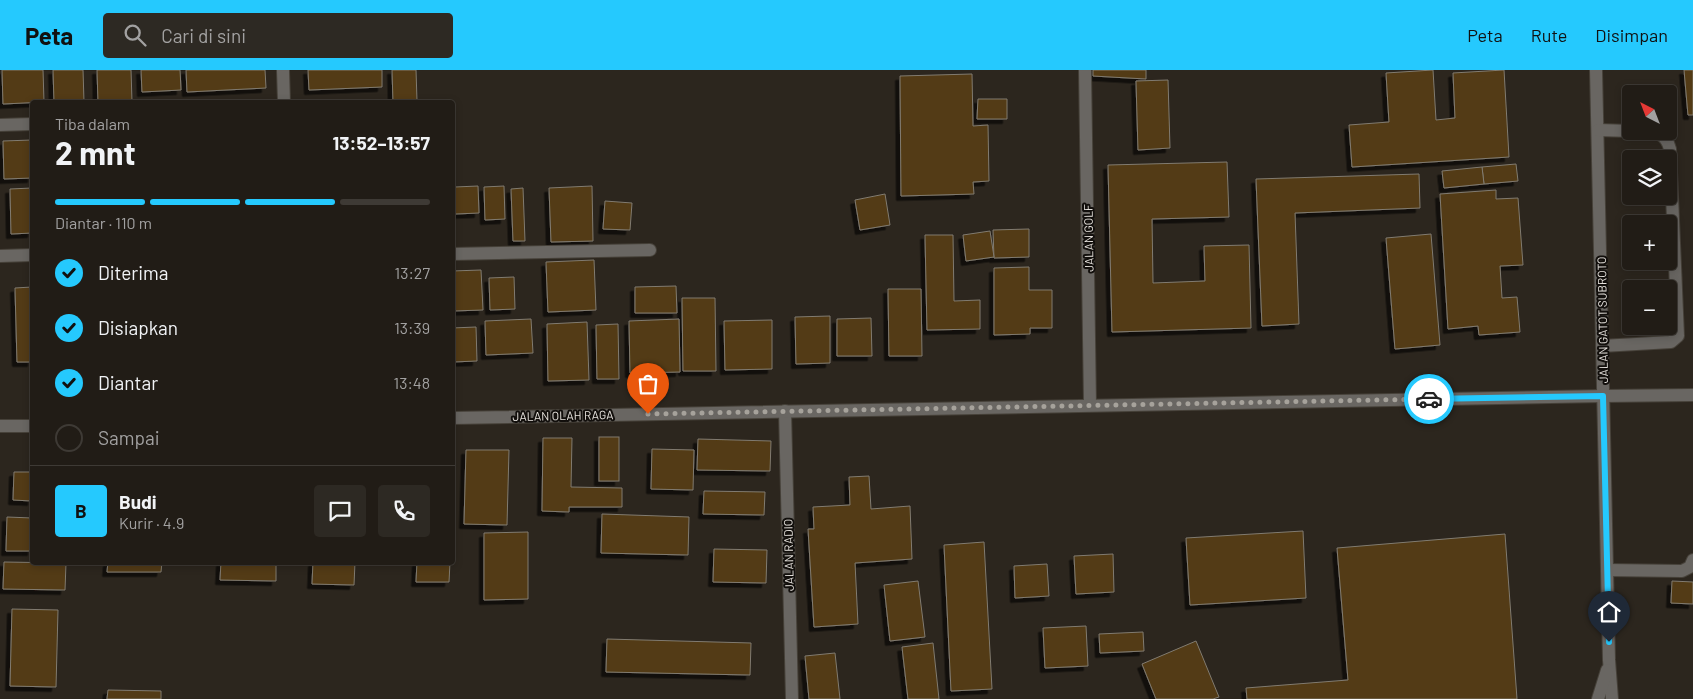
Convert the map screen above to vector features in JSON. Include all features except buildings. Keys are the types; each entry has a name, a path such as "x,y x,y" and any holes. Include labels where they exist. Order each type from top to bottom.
{"street":[{"path":"283,70 284,100"},
{"name":"JALAN GOLF","path":"1085,70 1090,405"},
{"name":"JALAN GATOT SUBROTO","path":"1596,70 1609,660 1612,699"},
{"path":"0,125 30,124"},
{"path":"1598,130 1622,131"},
{"path":"1602,346 1671,342 1678,336 1670,149 1667,140"},
{"path":"455,254 650,250"},
{"path":"0,256 30,255"},
{"name":"JALAN OLAH RAGA","path":"455,418 1693,395"},
{"name":"JALAN RADIO","path":"784,411 792,699"},
{"path":"0,426 30,426"},
{"path":"1607,570 1682,570 1690,567 1693,560"},
{"name":"JALAN GATOT SUBROTO","path":"1598,699 1609,660"}],"way so far":[{"path":"648,414 1429,399"}],"route":[{"path":"1429,399 1603,396 1609,642"}]}
